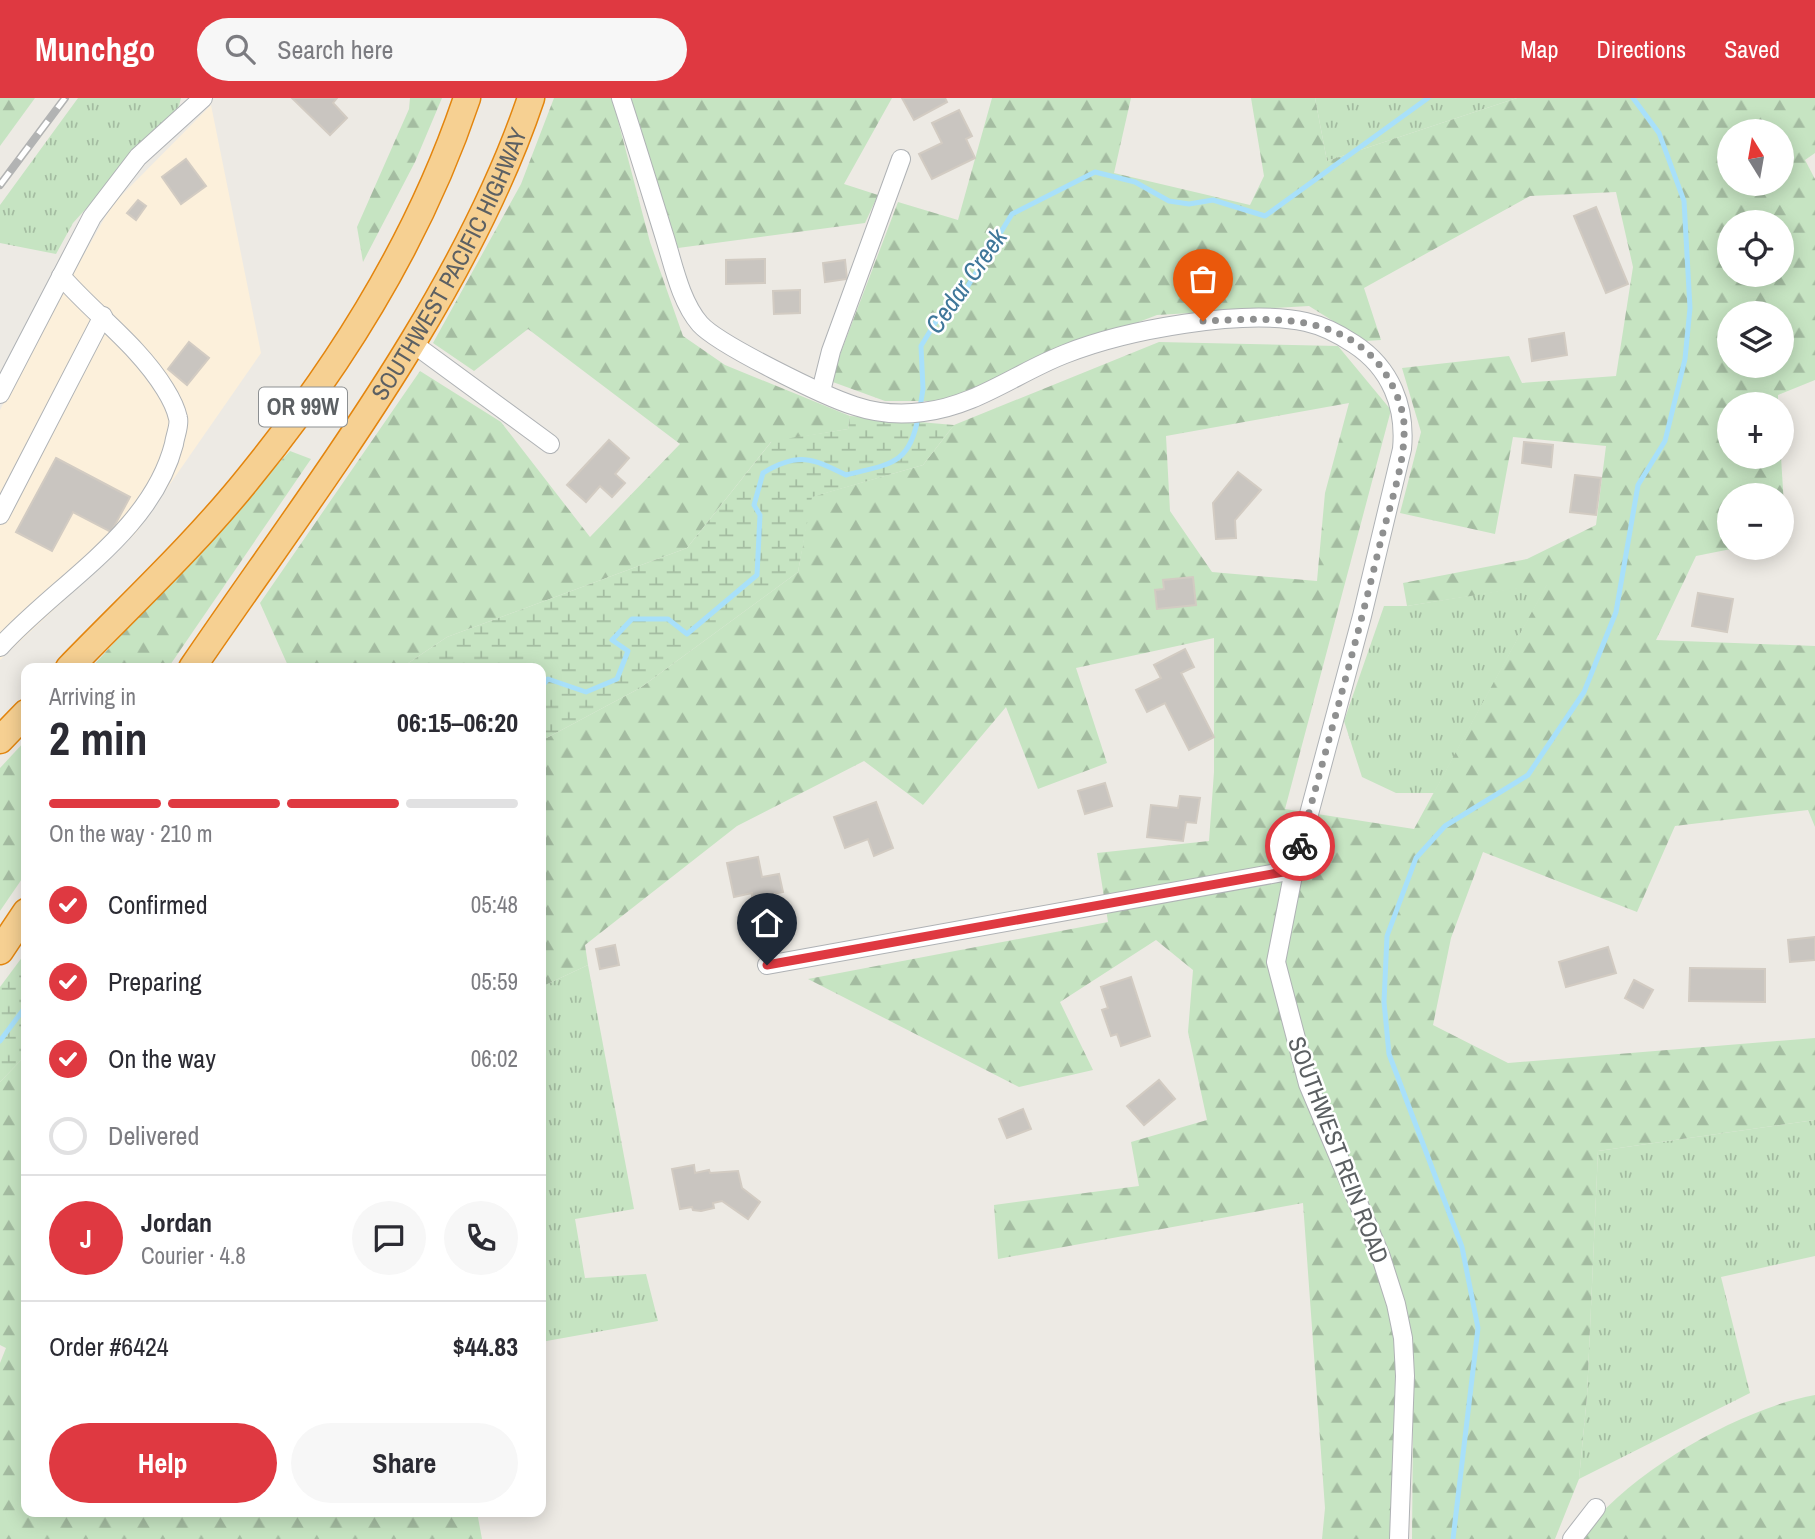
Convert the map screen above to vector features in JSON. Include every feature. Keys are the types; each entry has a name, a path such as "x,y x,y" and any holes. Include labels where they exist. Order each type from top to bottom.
{"highway":[{"name":"SOUTHWEST PACIFIC HIGHWAY","path":"74,663 207,526 251,476 315,391 396,260 425,200 467,98"},
{"name":"SOUTHWEST PACIFIC HIGHWAY","path":"195,663 411,342 491,196 531,98"},
{"path":"0,740 21,718"},
{"path":"0,951 21,920"}],"street":[{"path":"0,394 92,217 124,173 203,98"},
{"name":"SOUTHWEST REIN ROAD","path":"621,98 676,273 700,324 727,344 821,391 872,410 922,412 949,408 1066,354 1128,336 1203,321 1304,321 1334,331 1378,363 1400,406 1404,424 1402,449 1363,616 1294,870 1277,944 1279,980 1308,1084 1381,1257 1403,1338 1399,1539"},
{"path":"821,391 831,351 901,159"},
{"path":"0,647 115,539 148,500 169,461 179,420 164,388 103,316 61,276"},
{"path":"0,515 103,316"},
{"path":"411,342 550,444"},
{"path":"767,965 1294,870"},
{"path":"1572,1539 1596,1508"}],"shaded area":[{"path":"211,105 261,353 136,533 0,660 0,410 42,328 112,205"}],"green space":[{"path":"0,98 35,98 0,146"},
{"path":"78,98 181,98 179,106 73,223 56,254 0,243 0,205"},
{"path":"410,98 442,98 415,162 363,262 357,227 409,109"},
{"path":"554,98 612,98 650,242 683,336 725,365 850,416 848,429 771,442 687,548 447,637 408,663 287,663 260,603 420,371 501,422 590,537 680,444 528,329 474,371 433,343 521,184"},
{"path":"631,98 892,98 844,184 878,195 865,223 678,248"},
{"path":"992,98 1131,98 1114,173 1250,205 1264,176 1251,98 1315,98 1327,161 1517,98 1815,98 1815,153 1805,160 1815,179 1815,380 1785,392 1717,392 1717,469 1782,469 1783,483 1717,483 1717,552 1696,556 1656,640 1815,646 1815,827 1808,810 1675,826 1637,912 1483,852 1451,938 1433,1025 1508,1063 1815,1038 1815,1120 1598,1151 1587,1396 1579,1479 1555,1539 1412,1539 1413,1428 1394,1430 1390,1539 1322,1539 1325,1508 1303,1203 998,1259 994,1205 1139,1186 1131,1142 1207,1120 1188,1032 1193,970 1156,940 1060,1002 1093,1070 1019,1087 808,979 1108,922 1097,853 1209,841 1214,772 1214,638 1076,668 1107,763 1038,789 1006,707 923,805 864,761 737,826 585,945 588,965 546,985 546,738 640,688 798,572 811,497 923,465 954,425 1159,342 1338,346 1391,410 1285,809 1414,829 1547,584 1407,606 1403,583 1527,559 1596,525 1606,446 1513,437 1495,534 1400,513 1421,432 1402,368 1509,356 1522,383 1616,376 1633,267 1616,192 1530,196 1364,288 1381,340 1365,341 1309,306 1157,315 1016,369 944,401 885,401 830,381 898,202 958,220","holes":["1349,403 1325,493 1317,581 1212,572 1170,511 1166,436"]},
{"path":"1315,98 1517,98 1327,161"},
{"path":"850,416 954,425 923,465 812,497 798,572 640,688 546,738 546,663 408,663 447,637 687,548 772,441 848,429"},
{"path":"290,451 311,459 171,663 96,663"},
{"path":"1548,583 1434,793 1396,793 1362,777 1344,721 1384,606 1407,606"},
{"path":"21,745 21,880 0,911 0,768"},
{"path":"21,959 21,1060 0,1082 0,987"},
{"path":"588,965 634,1209 575,1219 585,1278 646,1274 658,1321 546,1341 546,985"},
{"path":"21,1060 21,1517 478,1517 482,1539 0,1539 0,1363 6,1348 0,1345 0,1082"},
{"path":"1815,1120 1815,1256 1721,1277 1750,1393 1579,1479 1587,1396 1598,1151"},
{"path":"1815,1395 1815,1539 1580,1539 1599,1515 1624,1491 1686,1448 1753,1414"}],"building":[{"path":"292,98 337,98 333,103 347,118 330,135"},
{"path":"902,98 945,98 947,102 914,120"},
{"path":"959,110 972,136 966,139 975,158 932,179 919,154 942,143 932,123"},
{"path":"186,159 206,186 181,204 162,177"},
{"path":"138,200 146,206 136,220 127,213"},
{"path":"1596,207 1628,284 1606,293 1574,216"},
{"path":"765,259 765,283 726,284 726,260"},
{"path":"845,260 847,279 825,282 823,263"},
{"path":"800,290 800,313 774,314 773,291"},
{"path":"1564,333 1567,355 1532,361 1529,339"},
{"path":"189,342 209,358 187,385 168,369"},
{"path":"609,440 629,458 615,474 625,483 612,497 600,486 586,502 567,485"},
{"path":"1524,442 1553,445 1551,467 1522,463"},
{"path":"56,458 130,497 111,532 73,512 52,551 16,532"},
{"path":"1238,472 1261,490 1235,520 1236,538 1216,539 1213,503"},
{"path":"1575,475 1601,478 1596,515 1570,512"},
{"path":"1193,577 1196,605 1157,609 1155,590 1164,589 1163,580"},
{"path":"1698,593 1733,599 1727,632 1692,626"},
{"path":"1185,649 1194,667 1181,673 1214,737 1189,750 1165,703 1147,712 1136,690 1161,678 1154,665"},
{"path":"1105,783 1112,806 1085,814 1078,791"},
{"path":"1180,796 1200,798 1196,823 1186,822 1183,841 1147,837 1151,805 1178,808"},
{"path":"876,802 893,848 874,856 868,839 845,848 834,817"},
{"path":"758,857 762,877 779,874 783,892 752,898 752,893 734,897 727,863"},
{"path":"1815,937 1815,960 1790,962 1788,940"},
{"path":"615,945 619,965 600,969 596,949"},
{"path":"1608,947 1616,973 1566,987 1559,962"},
{"path":"1690,968 1765,969 1765,1002 1689,1001"},
{"path":"1131,977 1150,1036 1121,1046 1117,1034 1111,1036 1102,1010 1108,1008 1101,987"},
{"path":"1634,980 1653,990 1643,1008 1625,998"},
{"path":"1159,1080 1175,1099 1144,1125 1127,1106"},
{"path":"1023,1109 1031,1129 1007,1138 999,1119"},
{"path":"694,1165 695,1173 709,1170 710,1173 738,1171 742,1188 760,1202 748,1219 722,1201 713,1203 714,1208 701,1211 693,1210 692,1207 680,1209 672,1169"}],"waterway":[{"name":"Cedar Creek","path":"920,408 923,389 921,346 937,320 961,297 1012,214 1095,172 1135,182 1169,201 1189,204 1213,200 1265,216 1428,98"},
{"path":"1453,1539 1478,1328 1462,1247 1389,1054 1384,1002 1387,936 1416,858 1445,826 1528,775 1584,692 1616,612 1638,485 1665,441 1685,359 1690,308 1684,201 1659,133 1633,98"},
{"name":"Cedar Creek","path":"546,681 548,679 586,692 617,679 628,651 612,640 632,619 668,619 687,634 757,575 760,515 754,505 763,473 775,466 796,460 814,461 846,475 885,465 903,454 914,433 918,417"},
{"name":"Cedar Creek","path":"0,1041 21,1013"}],"railway":[{"path":"0,185 65,98"}],"way so far":[{"path":"1203,321 1304,321 1334,331 1366,351 1378,363 1400,406 1404,424 1402,449 1363,616 1300,846"}],"route":[{"path":"767,965 792,958 1294,870 1300,846"}]}
